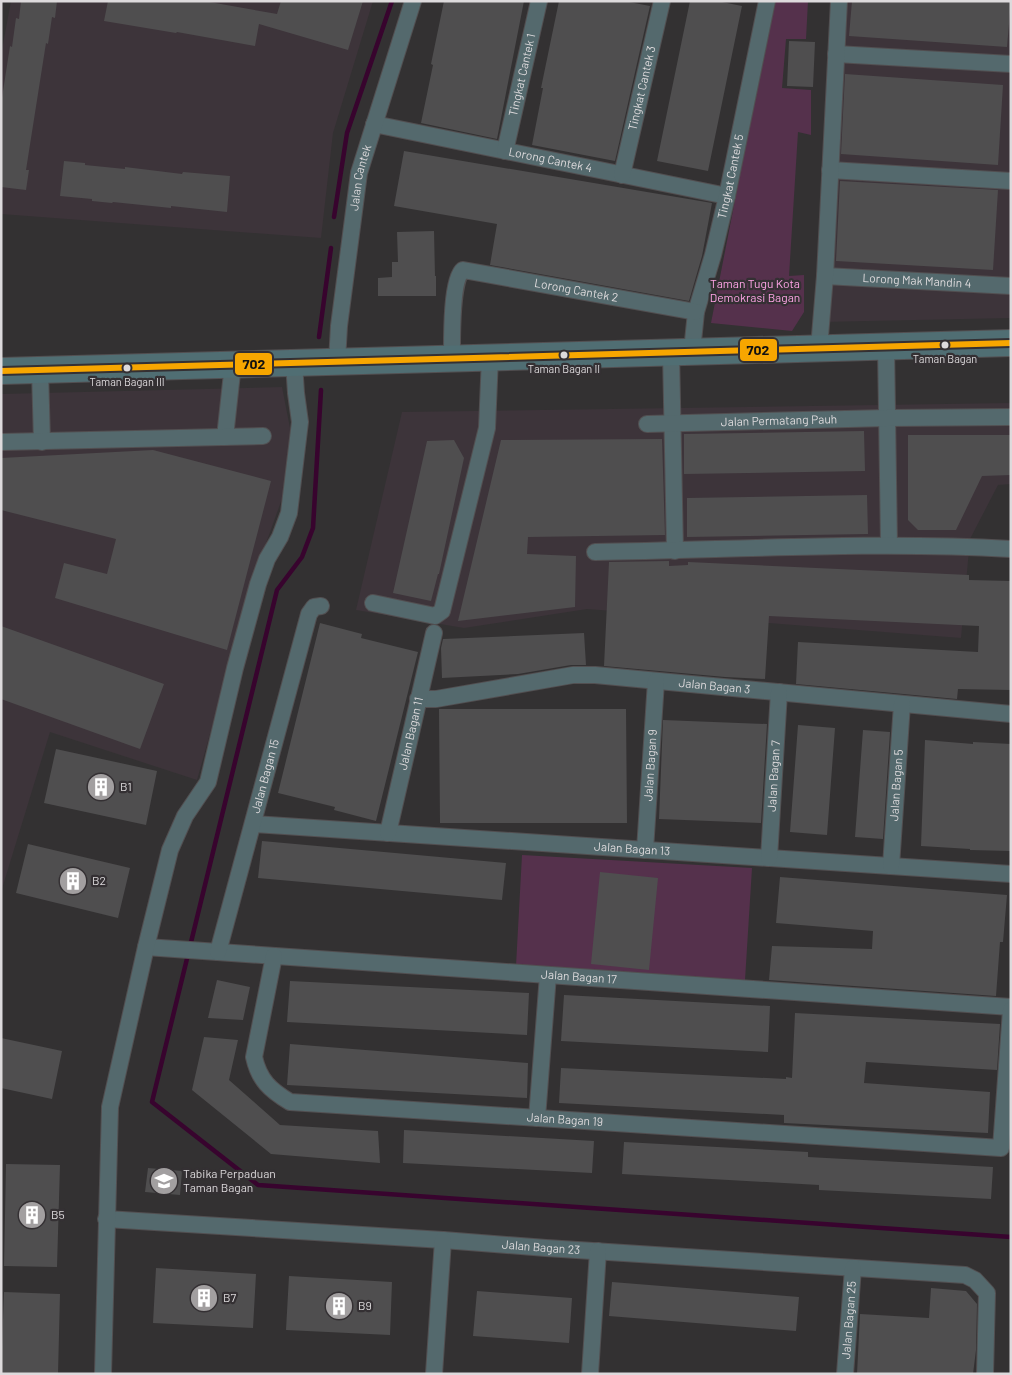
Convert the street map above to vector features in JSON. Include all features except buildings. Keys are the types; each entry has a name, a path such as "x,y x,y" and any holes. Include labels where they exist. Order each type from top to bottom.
{"main road":[{"path":"1,370 1010,343"}],"street":[{"name":"Jalan Cantek","path":"335,362 359,173 413,1"},
{"name":"Tingkat Cantek 1","path":"505,151 539,1"},
{"name":"Tingkat Cantek 3","path":"622,174 662,1"},
{"name":"Tingkat Cantek 5","path":"682,352 713,255 767,1"},
{"path":"819,348 825,276 838,1"},
{"path":"836,54 1011,64"},
{"name":"Lorong Cantek 4","path":"374,124 727,196"},
{"path":"830,170 1011,181"},
{"name":"Lorong Cantek 2","path":"452,358 452,316 458,276 460,272 466,270 696,312"},
{"name":"Lorong Mak Mandin 4","path":"825,276 1011,286"},
{"path":"886,346 888,545"},
{"path":"675,550 673,424 682,352"},
{"path":"373,603 435,616 442,611 487,428 490,357"},
{"path":"103,1374 110,1107 170,850 185,816 208,782 235,668 258,584 267,560 280,537 288,513 300,422 296,393 299,362"},
{"path":"225,437 233,364"},
{"path":"40,370 42,442"},
{"name":"Jalan Permatang Pauh","path":"647,424 1011,417"},
{"path":"1,442 263,436"},
{"path":"595,552 888,545 1011,549"},
{"name":"Jalan Bagan 15","path":"211,952 253,824 309,614 314,607 321,606"},
{"name":"Jalan Bagan 11","path":"388,833 434,633"},
{"name":"Jalan Bagan 3","path":"418,699 436,699 573,675 595,675 1011,714"},
{"name":"Jalan Bagan 9","path":"645,850 656,681"},
{"name":"Jalan Bagan 7","path":"768,858 779,692"},
{"name":"Jalan Bagan 5","path":"892,866 902,704"},
{"name":"Jalan Bagan 13","path":"253,824 1011,874"},
{"name":"Jalan Bagan 17","path":"146,947 1011,1009"},
{"name":"Jalan Bagan 19","path":"274,956 254,1057 256,1068 261,1078 269,1088 290,1102 1001,1148 1011,1009"},
{"path":"537,1118 548,975"},
{"name":"Jalan Bagan 23","path":"106,1219 965,1275 975,1280 987,1293 985,1374"},
{"path":"434,1374 443,1240"},
{"path":"590,1374 598,1251"},
{"name":"Jalan Bagan 25","path":"846,1374 853,1268"}],"shaded area":[{"path":"11,1 373,1 333,133 321,238 1,214 1,55"},
{"path":"836,1 1011,1 1011,318 821,322"},
{"path":"282,387 291,433 288,482 255,574 197,780 50,732 1,892 1,394"},
{"path":"1011,403 1011,484 998,485 970,539 961,638 587,609 464,628 356,610 402,412"}],"green space":[{"name":"Taman Tugu Kota Demokrasi Bagan","path":"774,1 808,1 806,39 786,39 782,88 811,90 811,135 798,132 789,276 804,275 804,312 792,331 711,323"},
{"path":"522,855 752,868 745,980 516,966"}],"waterway":[{"path":"334,217 347,133 392,1"},
{"path":"319,337 331,248"},
{"path":"321,390 313,528 302,557 277,590 152,1102 258,1185 1011,1237"}],"transit line":[{"name":"702","path":"1,371 1011,343"}],"place":[{"name":"Taman Bagan","path":"945,345"},
{"name":"Taman Bagan II","path":"564,355"},
{"name":"Taman Bagan III","path":"127,368"},
{"name":"B1","path":"101,787"},
{"name":"B2","path":"73,881"},
{"name":"Tabika Perpaduan Taman Bagan","path":"164,1181"},
{"name":"B5","path":"32,1215"},
{"name":"B7","path":"204,1298"},
{"name":"B9","path":"339,1306"}]}
